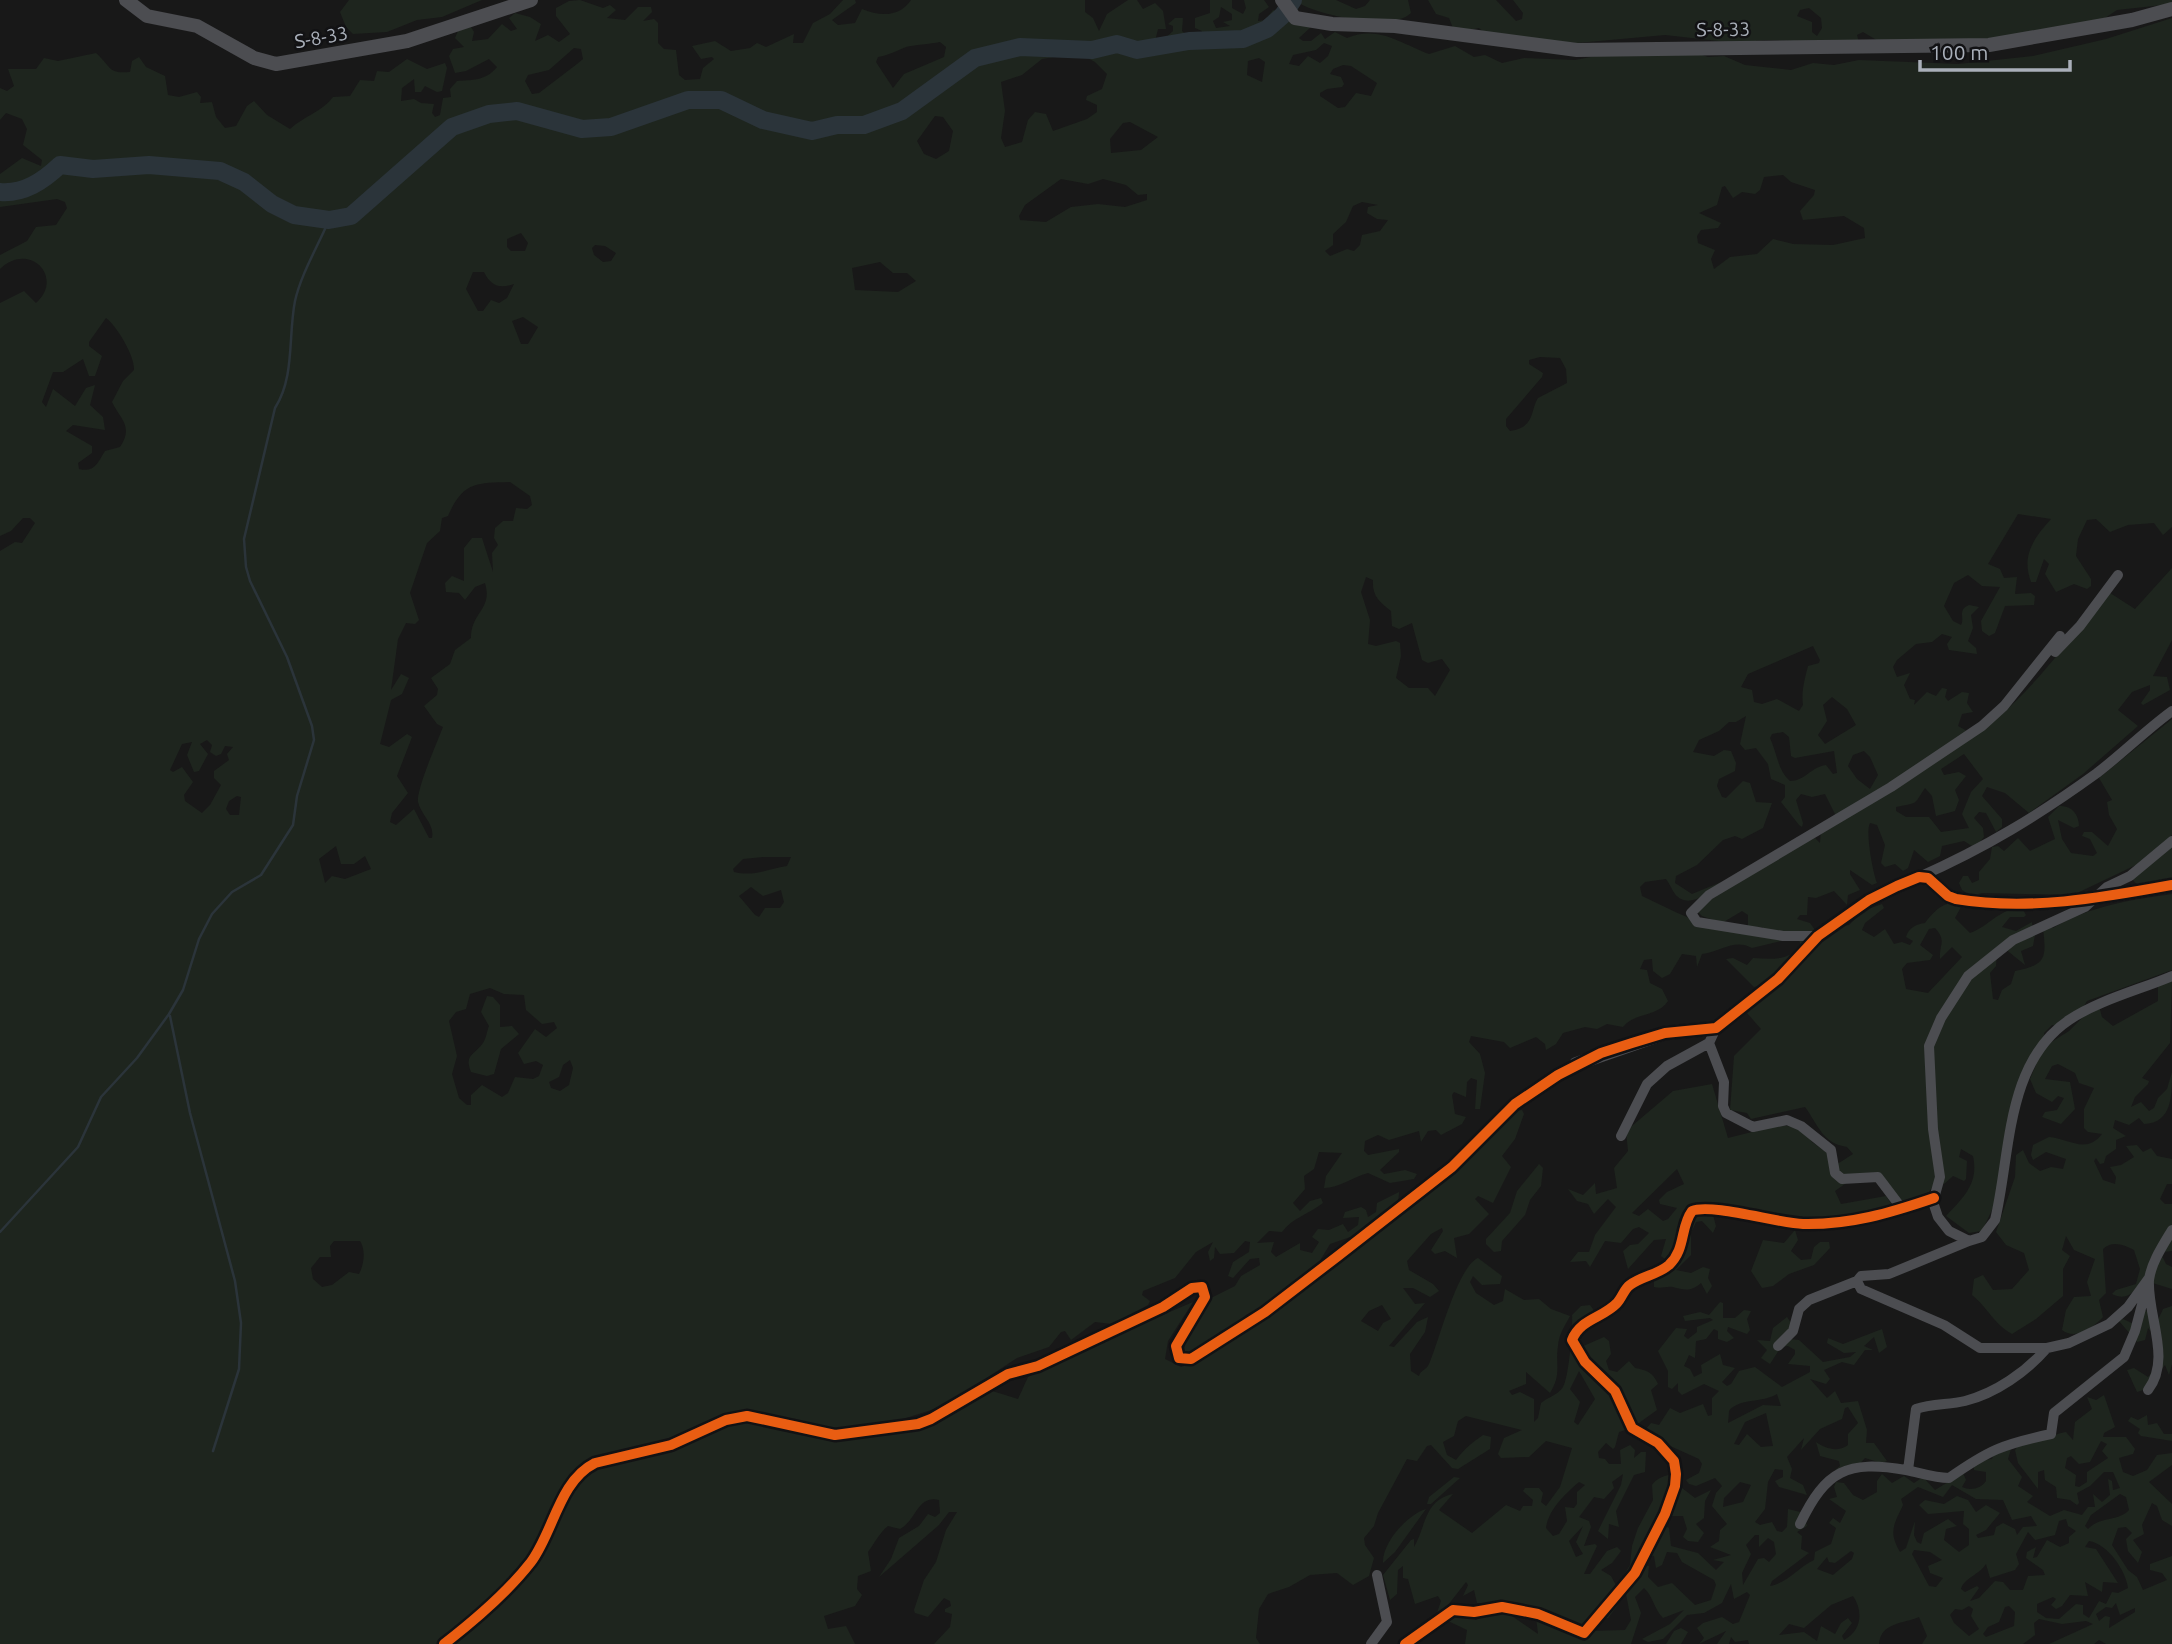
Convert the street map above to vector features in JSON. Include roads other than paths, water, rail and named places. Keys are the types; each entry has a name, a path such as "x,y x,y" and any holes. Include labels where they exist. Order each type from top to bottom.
{"street":[{"name":"Տ-8-33","path":"126,0 148,16 197,26 254,58 275,64 407,41 531,0"},
{"name":"Տ-8-33","path":"1282,0 1294,18 1332,24 1395,26 1577,50 1989,45 2132,20 2172,9"},
{"path":"2034,670 2080,626 2118,575"},
{"path":"1818,936 1783,936 1697,922 1691,913 1709,895 1845,815 1963,740 2004,705 2060,636"},
{"path":"1621,1136 1647,1084 1667,1066 1709,1043 1716,1028 1778,979 1818,936 1869,900 1988,846 2028,821 2099,771 2172,711"},
{"path":"1969,1241 1949,1231 1938,1217 1934,1198 1940,1177 1933,1129 1929,1046 1948,1004 1968,976 2013,940 2085,907 2130,876 2172,841"},
{"path":"1919,877 1928,878 1948,896 1972,901 2024,904 2096,897 2172,885"},
{"path":"1777,1346 1793,1331 1799,1309 1809,1300 1857,1281 1861,1276 1889,1274 1982,1237 1995,1220 2019,1090 2031,1065 2054,1032 2070,1019 2172,976"},
{"path":"444,1644 486,1608 532,1560 572,1482 584,1468 609,1458 671,1445 726,1420 747,1416 835,1435 918,1424 1009,1374 1038,1366 1163,1307 1192,1288 1202,1287 1205,1297 1176,1346 1179,1358 1191,1359 1265,1312 1452,1167 1515,1104 1576,1064 1665,1033 1716,1028"},
{"path":"1709,1043 1724,1082 1723,1106 1726,1113 1753,1127 1787,1120 1801,1126 1831,1150 1835,1173 1842,1179 1878,1177 1903,1210"},
{"path":"1405,1644 1453,1610 1474,1612 1502,1607 1538,1614 1584,1633 1635,1573 1675,1486 1674,1461 1658,1443 1632,1428 1615,1391 1585,1362 1572,1340 1576,1331 1617,1304 1630,1285 1657,1274 1670,1264 1680,1251 1688,1216 1692,1211 1710,1208 1802,1224 1863,1220 1903,1210 1934,1198"},
{"path":"1857,1281 1861,1289 1944,1325 1980,1348 2047,1348 2069,1343 2109,1324 2128,1307 2149,1278 2172,1230"},
{"path":"2148,1390 2155,1384 2162,1362 2163,1344 2149,1278"},
{"path":"1800,1524 1822,1485 1840,1470 1863,1466 1908,1470 1949,1478 1979,1456 2006,1444 2051,1434 2054,1413 2124,1357 2135,1331 2149,1278"},
{"path":"1908,1470 1916,1409 1965,1401 2005,1383 2033,1364 2047,1348"},
{"path":"1371,1644 1387,1622 1377,1575"}],"waterway":[{"path":"0,192 17,191 33,185 60,165 93,169 149,165 220,171 244,182 272,204 294,215 329,220 351,216 452,127 489,114 517,111 582,129 611,127 688,100 721,100 763,120 812,131 837,125 864,125 902,111 975,58 1020,47 1092,50 1117,44 1137,50 1189,41 1243,39 1267,29 1283,15 1293,0"},
{"path":"0,1232 78,1147 101,1097 137,1058 169,1014 183,990 199,939 212,914 232,892 261,875 293,825 297,796 314,740 312,726 287,657 250,581 244,539 275,408 286,383 295,301 305,270 329,220"},
{"path":"170,1016 190,1113 235,1281 241,1323 239,1369 213,1451"}]}
